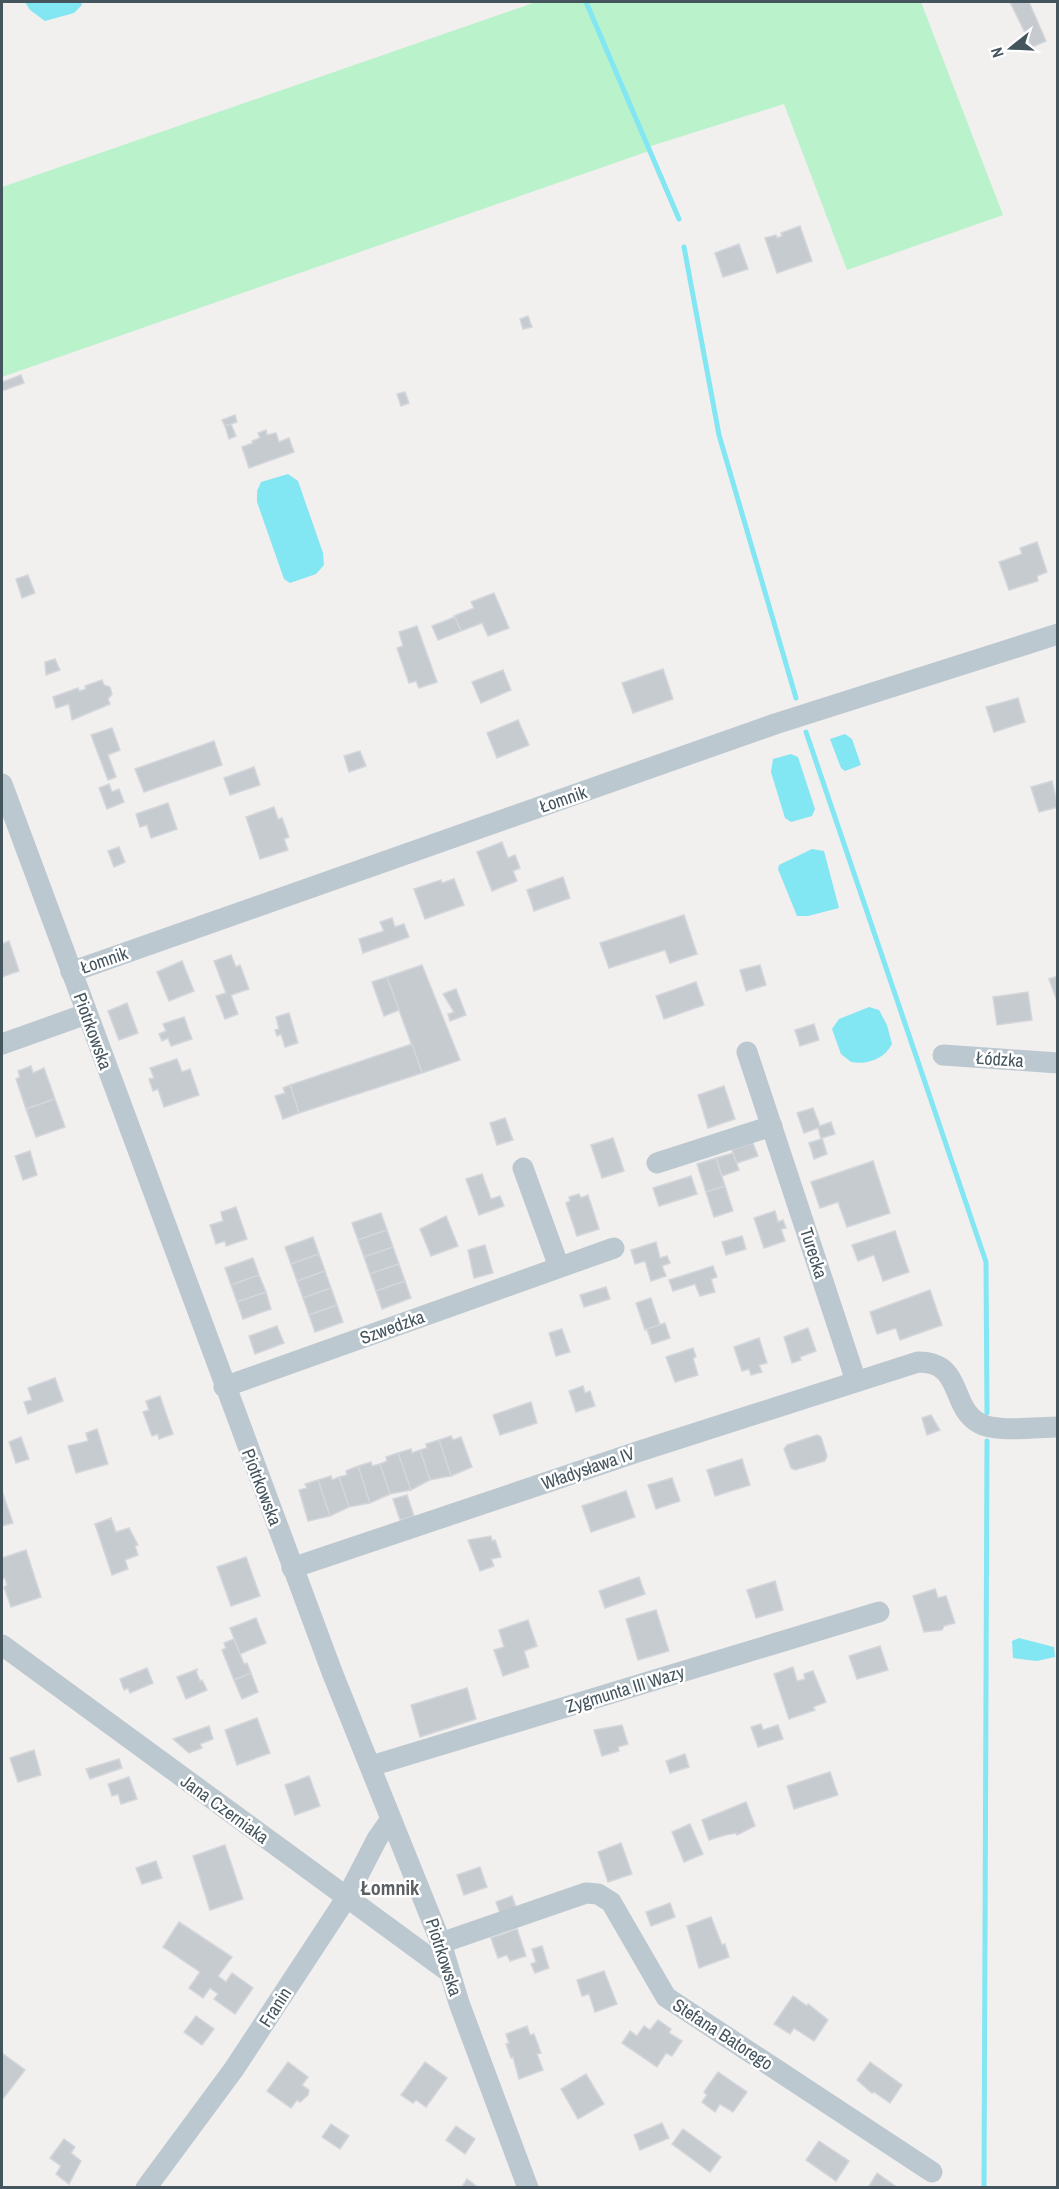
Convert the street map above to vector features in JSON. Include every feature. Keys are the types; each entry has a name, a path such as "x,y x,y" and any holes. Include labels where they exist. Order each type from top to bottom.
{"street":[{"name":"Łomnik","path":"71,972 776,724 1058,634"},
{"name":"Piotrkowska","path":"2,784 292,1568 441,1943 449,1972 528,2187"},
{"path":"2,1044 86,1014"},
{"name":"Turecka","path":"747,1052 856,1381"},
{"name":"Łódzka","path":"943,1055 1058,1063"},
{"path":"657,1163 772,1126"},
{"path":"523,1168 559,1268"},
{"name":"Szwedzka","path":"224,1387 614,1248"},
{"name":"Władysława IV","path":"292,1568 918,1362 930,1362 941,1367 977,1422 992,1428 1058,1427"},
{"name":"Zygmunta III Wazy","path":"370,1766 879,1612"},
{"name":"Jana Czerniaka","path":"2,1645 449,1972"},
{"name":"Franin","path":"146,2187 234,2068 347,1898 377,1839 392,1819"},
{"name":"Stefana Batorego","path":"441,1943 586,1893 598,1894 611,1902 666,1997 933,2172"}],"green space":[{"path":"536,2 921,2 1003,215 847,270 784,104 648,147 649,151 2,377 2,187"}],"water":[{"path":"25,2 81,2 82,5 74,13 45,21 30,10"},
{"path":"288,474 298,481 323,553 324,565 316,574 290,583 284,579 257,502 257,491 261,482"},
{"path":"845,734 852,739 861,765 845,771 841,768 830,739"},
{"path":"791,754 798,757 815,809 812,816 791,822 785,818 771,772 773,759"},
{"path":"812,849 824,851 839,908 808,916 797,916 778,869 779,865"},
{"path":"869,1007 879,1010 887,1025 892,1044 885,1054 875,1060 863,1063 851,1062 841,1054 832,1029 839,1019"},
{"path":"1019,1638 1054,1647 1055,1657 1037,1661 1013,1658 1012,1641"}],"building":[{"path":"1010,2 1029,2 1046,41 1032,47"},
{"path":"800,226 812,261 777,273 765,238 776,235 777,238 782,236 781,233"},
{"path":"739,244 748,269 723,277 715,253"},
{"path":"528,316 532,327 523,329 520,319"},
{"path":"21,375 24,383 2,391 2,382"},
{"path":"405,392 409,403 401,406 397,394"},
{"path":"235,415 237,422 225,426 222,420"},
{"path":"231,424 236,436 229,439 225,426"},
{"path":"266,430 267,435 276,433 279,442 289,438 294,452 249,468 242,447 253,443 252,441 260,438 258,433"},
{"path":"1037,542 1047,572 1037,576 1038,581 1009,590 999,562 1022,554 1020,548"},
{"path":"28,575 35,593 22,598 16,579"},
{"path":"494,593 509,628 488,636 482,623 461,631 454,616 474,608 471,602"},
{"path":"455,617 461,631 438,640 432,626"},
{"path":"417,626 437,682 419,688 416,681 409,683 397,648 403,646 399,632"},
{"path":"55,659 60,670 46,675 45,662"},
{"path":"663,669 673,699 633,713 622,683"},
{"path":"503,670 511,690 481,703 472,682"},
{"path":"102,680 104,685 110,687 112,694 108,699 110,704 72,720 69,704 56,708 53,697 78,688 79,691 86,689 85,686"},
{"path":"1018,698 1025,722 994,732 986,707"},
{"path":"518,720 529,745 497,758 487,733"},
{"path":"112,728 120,750 108,755 116,777 108,780 91,735"},
{"path":"214,741 222,765 144,792 135,769"},
{"path":"360,751 366,766 349,772 344,756"},
{"path":"254,767 260,785 230,795 224,778"},
{"path":"1052,781 1058,807 1039,812 1031,787"},
{"path":"109,784 112,792 119,789 124,802 107,809 99,788"},
{"path":"168,803 177,829 151,838 147,825 140,827 136,814"},
{"path":"274,807 278,819 282,818 289,837 284,839 288,850 260,859 246,817"},
{"path":"502,842 508,858 515,855 520,868 513,871 517,881 492,891 477,852"},
{"path":"119,847 125,862 114,867 108,851"},
{"path":"563,877 570,898 534,911 527,890"},
{"path":"454,879 464,905 425,919 414,889 441,880 442,883"},
{"path":"684,915 697,954 670,963 665,950 609,968 600,943"},
{"path":"392,918 395,927 404,924 409,937 363,953 359,939 384,931 380,922"},
{"path":"9,941 19,971 2,977 2,944"},
{"path":"231,955 236,967 240,965 249,989 231,995 238,1014 225,1019 216,996 226,993 214,961"},
{"path":"182,961 194,991 169,1001 157,972"},
{"path":"422,965 460,1060 422,1073 387,977"},
{"path":"760,965 766,985 746,991 740,970"},
{"path":"1058,976 1058,1004 1049,979"},
{"path":"387,977 399,1010 384,1016 372,982"},
{"path":"696,982 704,1005 664,1019 656,996"},
{"path":"456,989 466,1015 450,1021 448,1014 454,1012 443,994"},
{"path":"1028,992 1032,1020 997,1025 993,997"},
{"path":"127,1003 138,1033 119,1040 108,1011"},
{"path":"289,1013 298,1043 285,1047 281,1034 277,1036 275,1030 279,1029 276,1017"},
{"path":"184,1017 192,1039 171,1046 168,1038 162,1041 159,1034 166,1031 163,1024"},
{"path":"814,1024 819,1040 800,1046 795,1030"},
{"path":"412,1044 422,1073 299,1113 290,1085"},
{"path":"177,1059 182,1072 190,1069 199,1095 164,1107 158,1089 153,1091 149,1079 154,1078 150,1068"},
{"path":"31,1066 33,1073 44,1068 55,1099 26,1109 16,1079 20,1077 18,1071"},
{"path":"290,1085 299,1113 283,1119 275,1096 285,1093 283,1088"},
{"path":"724,1086 735,1119 708,1128 698,1095"},
{"path":"55,1099 65,1127 36,1137 26,1109"},
{"path":"813,1108 820,1126 831,1122 835,1134 822,1138 827,1154 814,1159 809,1143 821,1139 818,1128 804,1133 797,1113"},
{"path":"505,1118 513,1140 497,1145 490,1123"},
{"path":"613,1138 624,1171 602,1178 591,1145"},
{"path":"753,1143 758,1156 737,1163 732,1150"},
{"path":"30,1151 37,1175 23,1180 15,1156"},
{"path":"733,1153 739,1170 722,1176 716,1158"},
{"path":"716,1158 725,1186 706,1192 697,1164"},
{"path":"873,1161 890,1213 847,1227 838,1202 820,1208 811,1182"},
{"path":"482,1174 491,1199 500,1196 504,1206 479,1215 466,1179"},
{"path":"691,1176 697,1194 659,1206 653,1188"},
{"path":"725,1186 733,1211 714,1217 706,1192"},
{"path":"579,1194 581,1198 588,1195 599,1229 577,1236 566,1203 570,1201 569,1197"},
{"path":"236,1207 247,1239 226,1246 225,1241 216,1244 210,1225 223,1221 221,1212"},
{"path":"775,1211 778,1222 783,1220 786,1228 781,1229 785,1241 764,1248 754,1218"},
{"path":"381,1213 387,1230 358,1240 352,1223"},
{"path":"446,1216 458,1246 431,1256 420,1229"},
{"path":"387,1230 393,1247 364,1257 358,1240"},
{"path":"895,1231 909,1272 883,1281 874,1255 858,1261 852,1245"},
{"path":"742,1236 746,1249 726,1255 722,1242"},
{"path":"313,1237 319,1254 291,1264 285,1247"},
{"path":"656,1242 660,1258 667,1256 670,1263 662,1266 666,1276 651,1281 645,1261 635,1264 631,1250"},
{"path":"485,1245 493,1273 474,1278 468,1250"},
{"path":"393,1247 399,1264 370,1274 364,1257"},
{"path":"319,1254 325,1271 297,1281 291,1264"},
{"path":"253,1258 259,1275 231,1285 225,1268"},
{"path":"399,1264 405,1281 376,1291 370,1274"},
{"path":"713,1266 717,1277 711,1279 715,1292 700,1296 695,1284 673,1291 669,1280"},
{"path":"325,1271 331,1288 303,1298 297,1281"},
{"path":"259,1275 266,1292 237,1302 231,1285"},
{"path":"405,1281 411,1298 382,1309 376,1291"},
{"path":"606,1287 610,1299 584,1307 580,1295"},
{"path":"331,1288 337,1305 309,1315 303,1298"},
{"path":"930,1290 942,1325 900,1340 896,1328 877,1334 870,1312"},
{"path":"266,1292 271,1309 243,1319 237,1302"},
{"path":"651,1298 660,1325 645,1330 636,1303"},
{"path":"337,1305 343,1322 315,1332 309,1315"},
{"path":"665,1323 670,1338 652,1344 647,1329"},
{"path":"277,1326 284,1343 255,1354 249,1336"},
{"path":"808,1328 816,1351 792,1363 784,1337"},
{"path":"562,1329 570,1352 556,1356 549,1333"},
{"path":"759,1338 767,1363 759,1365 762,1372 751,1375 749,1369 742,1371 734,1347"},
{"path":"693,1348 696,1357 693,1358 698,1375 675,1382 666,1357"},
{"path":"55,1378 63,1401 28,1414 24,1402 32,1400 28,1388"},
{"path":"583,1386 585,1393 590,1391 595,1406 576,1412 569,1391"},
{"path":"160,1396 173,1434 159,1439 158,1434 152,1436 143,1412 149,1410 146,1401"},
{"path":"531,1402 537,1423 500,1435 493,1415"},
{"path":"931,1415 940,1430 927,1435 922,1418"},
{"path":"97,1429 108,1464 76,1473 68,1446 88,1441 86,1433"},
{"path":"817,1435 821,1437 827,1456 825,1461 795,1470 791,1468 784,1449 787,1445"},
{"path":"451,1436 453,1440 461,1437 472,1467 451,1476 439,1440"},
{"path":"21,1437 29,1459 16,1463 9,1442"},
{"path":"439,1440 451,1476 430,1480 420,1450 427,1448 426,1444"},
{"path":"411,1449 412,1453 420,1450 430,1480 411,1490 398,1453"},
{"path":"398,1453 411,1490 390,1494 380,1464 387,1461 386,1457"},
{"path":"742,1459 750,1485 715,1496 707,1470"},
{"path":"371,1462 372,1466 380,1464 390,1494 370,1503 358,1466"},
{"path":"358,1466 370,1503 349,1507 339,1477 347,1475 346,1471"},
{"path":"331,1476 332,1480 339,1477 349,1507 330,1516 318,1480"},
{"path":"672,1478 680,1501 656,1509 648,1485"},
{"path":"318,1480 330,1516 308,1521 299,1490 307,1488 305,1484"},
{"path":"2,1491 13,1523 2,1526"},
{"path":"626,1491 635,1517 591,1532 582,1506"},
{"path":"407,1495 414,1516 400,1520 393,1499"},
{"path":"111,1518 116,1532 129,1528 138,1545 135,1546 138,1555 125,1560 128,1569 112,1575 95,1524"},
{"path":"491,1536 492,1541 495,1540 501,1557 491,1559 494,1566 480,1571 468,1540"},
{"path":"26,1550 41,1597 11,1607 4,1587 7,1585 5,1578 2,1579 2,1558"},
{"path":"246,1557 260,1596 231,1606 217,1567"},
{"path":"639,1577 645,1594 605,1608 599,1591"},
{"path":"775,1581 783,1610 756,1618 747,1590"},
{"path":"935,1589 938,1598 946,1596 955,1623 944,1626 942,1630 924,1632 913,1596"},
{"path":"656,1610 669,1651 638,1660 626,1619"},
{"path":"256,1618 266,1643 240,1654 230,1628"},
{"path":"528,1620 537,1646 524,1651 529,1667 503,1676 494,1650 504,1647 499,1630"},
{"path":"234,1639 244,1664 247,1663 251,1673 234,1680 222,1650 226,1648 224,1643"},
{"path":"880,1646 888,1670 857,1679 849,1656"},
{"path":"793,1667 797,1681 805,1679 804,1674 813,1671 826,1702 813,1707 815,1710 789,1719 774,1674"},
{"path":"147,1668 153,1683 130,1693 128,1688 124,1690 120,1679"},
{"path":"198,1669 196,1671 200,1681 202,1680 207,1690 186,1699 177,1677"},
{"path":"251,1673 258,1692 242,1699 234,1680"},
{"path":"467,1688 476,1719 420,1737 411,1705"},
{"path":"257,1718 270,1753 237,1765 225,1730"},
{"path":"761,1724 763,1730 778,1725 783,1739 758,1747 751,1727"},
{"path":"622,1725 628,1744 618,1747 619,1751 602,1756 594,1730"},
{"path":"209,1726 213,1739 200,1744 202,1748 189,1753 173,1739"},
{"path":"34,1750 41,1775 18,1782 10,1758"},
{"path":"685,1754 689,1767 670,1773 666,1761"},
{"path":"119,1759 122,1768 90,1779 86,1769"},
{"path":"830,1772 838,1795 794,1809 787,1786"},
{"path":"309,1776 320,1806 295,1815 285,1785"},
{"path":"129,1777 137,1799 121,1804 118,1794 112,1796 108,1784"},
{"path":"746,1802 755,1826 737,1835 736,1833 709,1840 702,1820"},
{"path":"690,1824 703,1854 684,1862 672,1832"},
{"path":"621,1843 632,1874 608,1882 598,1852"},
{"path":"225,1845 243,1899 210,1910 193,1856"},
{"path":"156,1861 162,1878 142,1884 136,1868"},
{"path":"480,1867 487,1887 464,1895 457,1875"},
{"path":"512,1896 516,1907 500,1913 496,1902"},
{"path":"670,1903 675,1917 651,1926 646,1912"},
{"path":"711,1917 729,1957 699,1968 687,1926"},
{"path":"179,1922 232,1957 218,1976 226,1982 232,1973 253,1988 235,2014 214,1999 218,1994 210,1988 203,1998 189,1988 200,1972 163,1947"},
{"path":"517,1929 526,1956 510,1961 507,1955 498,1958 491,1938"},
{"path":"542,1946 549,1968 535,1973 531,1964 536,1962 532,1949"},
{"path":"604,1971 617,2004 595,2012 589,1994 582,1996 577,1980"},
{"path":"793,1996 807,2006 808,2004 828,2020 814,2041 794,2028 790,2034 774,2024"},
{"path":"196,2016 214,2029 202,2045 184,2032"},
{"path":"658,2020 671,2029 669,2033 682,2041 672,2056 666,2053 657,2067 622,2043 630,2031 637,2036 644,2026 650,2030"},
{"path":"527,2026 530,2035 534,2034 541,2053 537,2054 543,2070 519,2079 513,2057 511,2058 506,2044 509,2043 506,2034"},
{"path":"2,2053 25,2070 2,2100"},
{"path":"288,2062 308,2077 302,2085 309,2090 308,2095 300,2102 297,2100 291,2108 267,2091"},
{"path":"425,2062 447,2078 426,2107 416,2100 413,2103 401,2095"},
{"path":"870,2062 902,2085 890,2103 874,2092 872,2093 857,2080"},
{"path":"718,2072 747,2092 733,2112 720,2104 715,2112 702,2102 707,2095 704,2092"},
{"path":"586,2074 604,2104 578,2119 561,2089"},
{"path":"662,2123 669,2138 640,2150 634,2135"},
{"path":"331,2124 349,2136 340,2149 322,2137"},
{"path":"456,2126 475,2139 465,2154 446,2140"},
{"path":"683,2129 721,2157 710,2172 672,2144"},
{"path":"64,2139 75,2147 71,2153 81,2161 69,2184 56,2174 61,2166 50,2158"},
{"path":"819,2141 849,2161 836,2181 806,2160"},
{"path":"877,2173 898,2188 868,2188"},
{"path":"467,2179 479,2188 461,2188"}],"waterway":[{"path":"586,2 679,219"},
{"path":"684,247 719,435 796,698"},
{"path":"806,732 986,1262 987,1413"},
{"path":"984,2188 987,1441"}],"district":[{"name":"Łomnik","path":"390,1887"}]}
